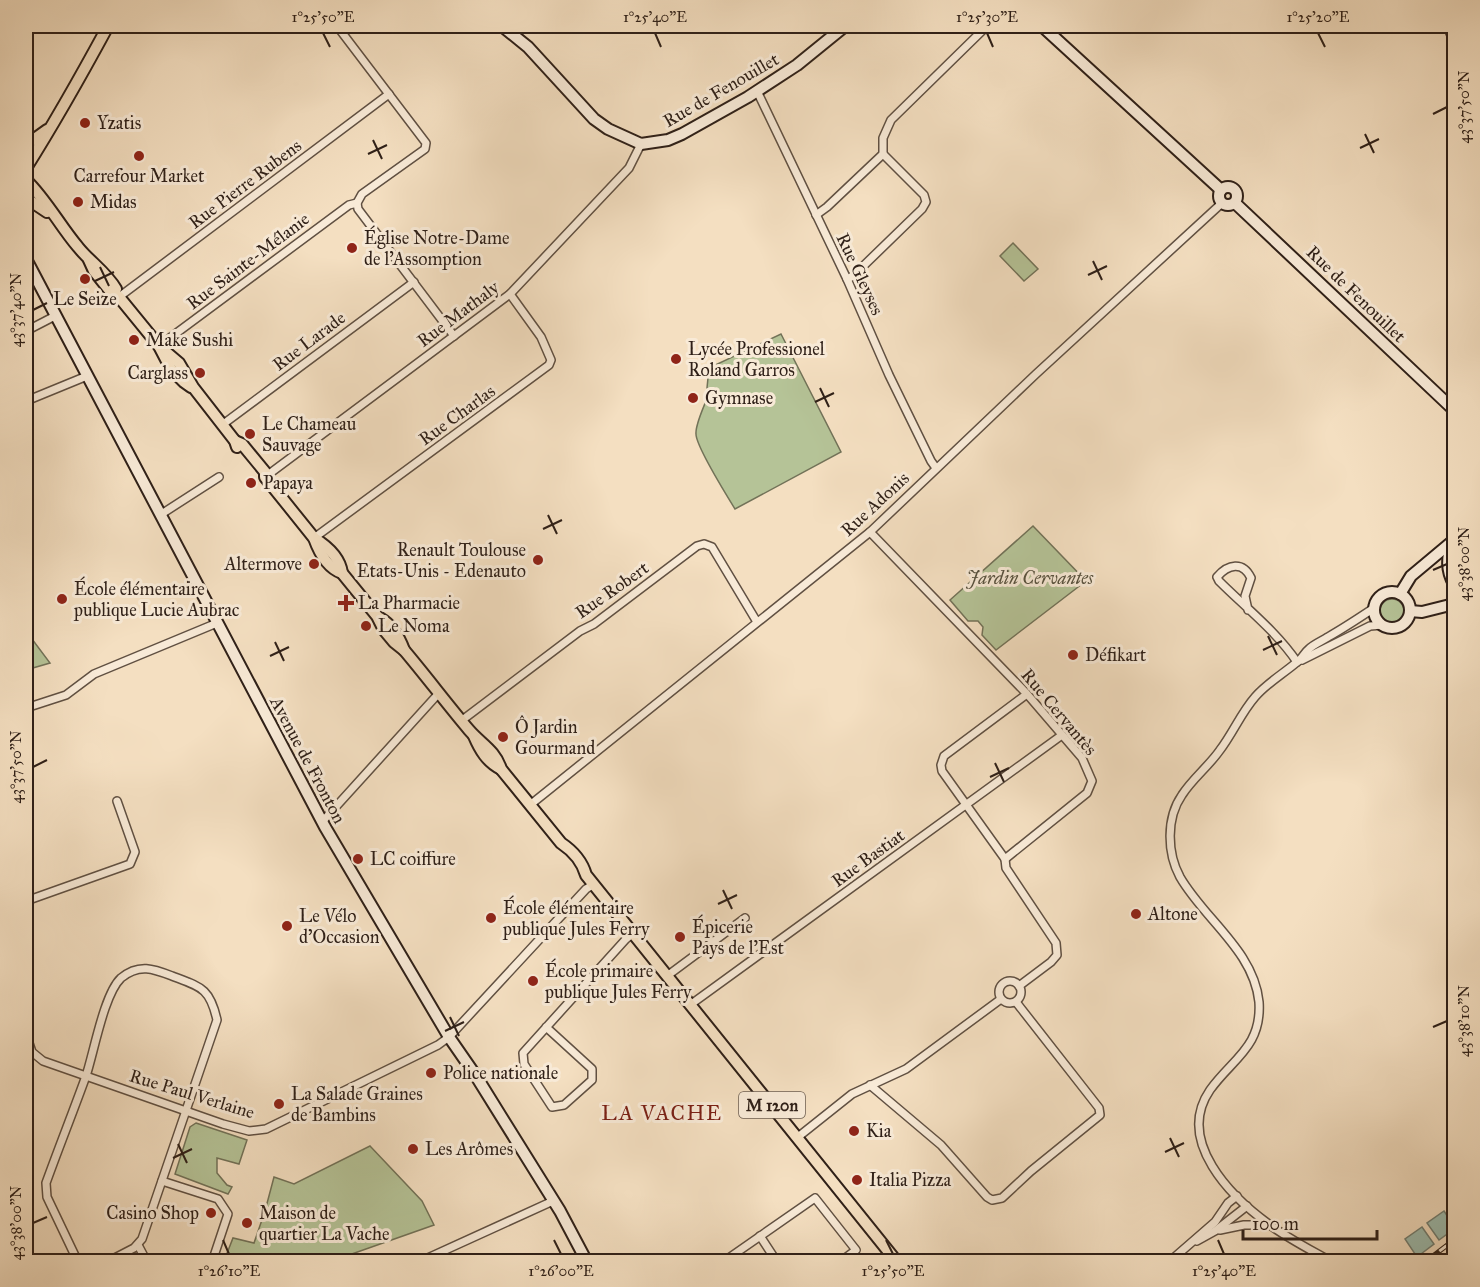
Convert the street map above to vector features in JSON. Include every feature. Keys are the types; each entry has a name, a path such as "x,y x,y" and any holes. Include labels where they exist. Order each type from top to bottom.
{"main road":[{"path":"26,168 108,26"},
{"path":"26,145 48,130"},
{"name":"M 120n","path":"26,180 89,260 94,271 110,291 119,297 159,346 171,369 184,382 193,387 235,441 241,453 260,476 265,477 314,538 318,550 334,570 342,573 377,616 384,630 404,650 474,736 479,749 493,765 501,769 561,843 564,853 577,870 586,875 594,884 897,1262"},
{"name":"M 120n","path":"26,198 58,222"}],"street":[{"path":"337,26 390,94"},
{"path":"502,26 528,47 594,119 608,129 641,144"},
{"name":"Rue de Fenouillet","path":"641,144 668,140 682,134 757,91 804,60 845,26"},
{"path":"847,279 853,276 922,209 926,202 924,195 883,154 883,138 891,120 987,26"},
{"path":"1042,26 1221,189"},
{"name":"Rue Gleyses","path":"757,91 847,279 889,375 936,468"},
{"name":"Rue Sainte-Mélanie","path":"159,346 349,205 357,202 362,194 425,149 426,143 390,94"},
{"name":"Rue Pierre Rubens","path":"119,297 390,94"},
{"name":"Rue Mathaly","path":"265,477 510,294 628,168 641,144"},
{"path":"816,214 827,207 883,154"},
{"path":"1229,186 1234,188 1238,195 1235,202 1229,205 1222,203 1219,196 1221,189 1229,186"},
{"path":"357,202 358,209 454,336"},
{"name":"Rue de Fenouillet","path":"1235,202 1455,410"},
{"name":"Rue Adonis","path":"530,805 870,532 1222,203"},
{"name":"Avenue de Fronton","path":"26,259 322,822 588,1262"},
{"name":"Rue Larade","path":"222,425 414,282"},
{"name":"Rue Charlas","path":"314,538 549,365 551,360 541,337 510,294"},
{"path":"26,331 55,316"},
{"path":"26,402 87,376"},
{"path":"160,515 219,477"},
{"name":"Rue Cervantès","path":"870,532 1027,694 1082,758 1092,781 1088,793 1005,859"},
{"path":"1453,541 1448,555 1448,565 1455,584"},
{"path":"1400,594 1411,576 1453,541"},
{"name":"Rue Robert","path":"461,721 698,546 704,544 712,547 757,622"},
{"path":"1248,610 1245,596 1251,578 1244,568 1238,565 1230,566 1217,577 1248,610 1288,649 1298,661"},
{"path":"1298,661 1370,626 1402,625 1410,611 1407,601 1400,594 1392,592 1385,594 1377,601 1374,608 1309,649 1298,661 1255,696 1221,749 1181,795 1172,816 1170,835 1172,856 1180,876 1244,960 1253,976 1259,1010 1249,1047 1206,1096 1199,1133 1205,1155 1247,1206 1271,1226 1332,1262"},
{"path":"1410,611 1422,612 1455,604"},
{"path":"1374,608 1377,620 1383,625"},
{"path":"26,708 66,695 94,674 217,623"},
{"path":"322,822 439,693"},
{"path":"1019,986 1051,962 1057,955 1056,943 1006,868 1005,859 942,771 941,765 944,756 1027,694"},
{"name":"Rue Bastiat","path":"690,1005 1062,735"},
{"path":"26,901 130,864 135,852 117,801"},
{"name":"Rue Paul Verlaine","path":"26,1034 32,1052 38,1059 187,1112 249,1131 266,1130 450,1037 594,884"},
{"path":"667,976 745,918"},
{"path":"546,1027 592,1069 592,1080 564,1105 552,1107 524,1064 523,1053 546,1027 633,933"},
{"path":"78,1262 45,1191 86,1075 114,986 131,972 151,967 205,990 214,1006 218,1020 138,1245 106,1262"},
{"path":"1014,982 1019,986 1021,993 1016,1002 1006,1003 1001,999 999,992 1004,983 1014,982"},
{"path":"798,1137 852,1094 906,1069 1001,999"},
{"path":"870,1085 941,1145 987,1197 992,1200 1002,1198 1031,1171 1100,1115 1099,1108 1016,1002"},
{"path":"162,1181 218,1199 223,1205 228,1214 212,1262"},
{"path":"1169,1262 1215,1222 1228,1203 1237,1196"},
{"path":"723,1262 815,1198 856,1250 840,1262"},
{"path":"419,1262 553,1201"},
{"path":"1185,1249 1215,1231 1247,1206"},
{"path":"1215,1231 1233,1226 1271,1226"},
{"path":"760,1236 777,1262"},
{"path":"138,1245 147,1262"}],"green space":[{"path":"1013,243 1038,269 1024,281 1000,256"},
{"path":"781,334 841,452 735,509 697,440 696,429 699,418 711,389 707,388 709,368"},
{"name":"Jardin Cervantes","path":"1033,526 1086,581 996,650 982,635 983,627 978,621 968,621 950,600"},
{"path":"1392,599 1397,600 1403,606 1403,616 1397,622 1392,623 1387,622 1381,616 1380,611 1381,606 1387,600"},
{"path":"26,631 50,663 26,670"},
{"path":"196,1123 247,1140 239,1164 217,1158 217,1173 227,1185 232,1187 228,1194 175,1174 190,1127"},
{"path":"370,1146 422,1201 434,1225 332,1261 224,1261 233,1238 254,1243 274,1177 294,1184"}],"shaded area":[{"path":"1444,1211 1454,1229 1439,1240 1427,1223"},
{"path":"1422,1227 1434,1244 1417,1257 1405,1239"}],"railway":[{"path":"1445,26 1454,52"},
{"path":"1425,1262 1454,1240"}],"place":[{"name":"Yzatis","path":"85,123"},
{"name":"Carrefour Market","path":"139,156"},
{"name":"Midas","path":"78,202"},
{"name":"Église Notre-Dame de l'Assomption","path":"352,248"},
{"name":"Le Seize","path":"85,279"},
{"name":"Make Sushi","path":"134,340"},
{"name":"Lycée Professionel Roland Garros","path":"676,359"},
{"name":"Carglass","path":"200,373"},
{"name":"Gymnase","path":"693,398"},
{"name":"Le Chameau Sauvage","path":"250,434"},
{"name":"Papaya","path":"251,483"},
{"name":"Renault Toulouse Etats-Unis - Edenauto","path":"538,560"},
{"name":"Altermove","path":"314,564"},
{"name":"École élémentaire publique Lucie Aubrac","path":"62,599"},
{"name":"La Pharmacie","path":"346,603"},
{"name":"Le Noma","path":"366,626"},
{"name":"Défikart","path":"1073,655"},
{"name":"Ô Jardin Gourmand","path":"503,737"},
{"name":"LC coiffure","path":"358,859"},
{"name":"Altone","path":"1136,914"},
{"name":"École élémentaire publique Jules Ferry","path":"491,918"},
{"name":"Le Vélo d'Occasion","path":"287,926"},
{"name":"Épicerie Pays de l'Est","path":"680,937"},
{"name":"École primaire publique Jules Ferry","path":"533,981"},
{"name":"Police nationale","path":"431,1073"},
{"name":"La Salade Graines de Bambins","path":"279,1104"},
{"name":"Kia","path":"854,1131"},
{"name":"Les Arômes","path":"413,1149"},
{"name":"Italia Pizza","path":"857,1180"},
{"name":"Casino Shop","path":"211,1213"},
{"name":"Maison de quartier La Vache","path":"247,1223"}],"district":[{"name":"LA VACHE","path":"662,1113"}]}
